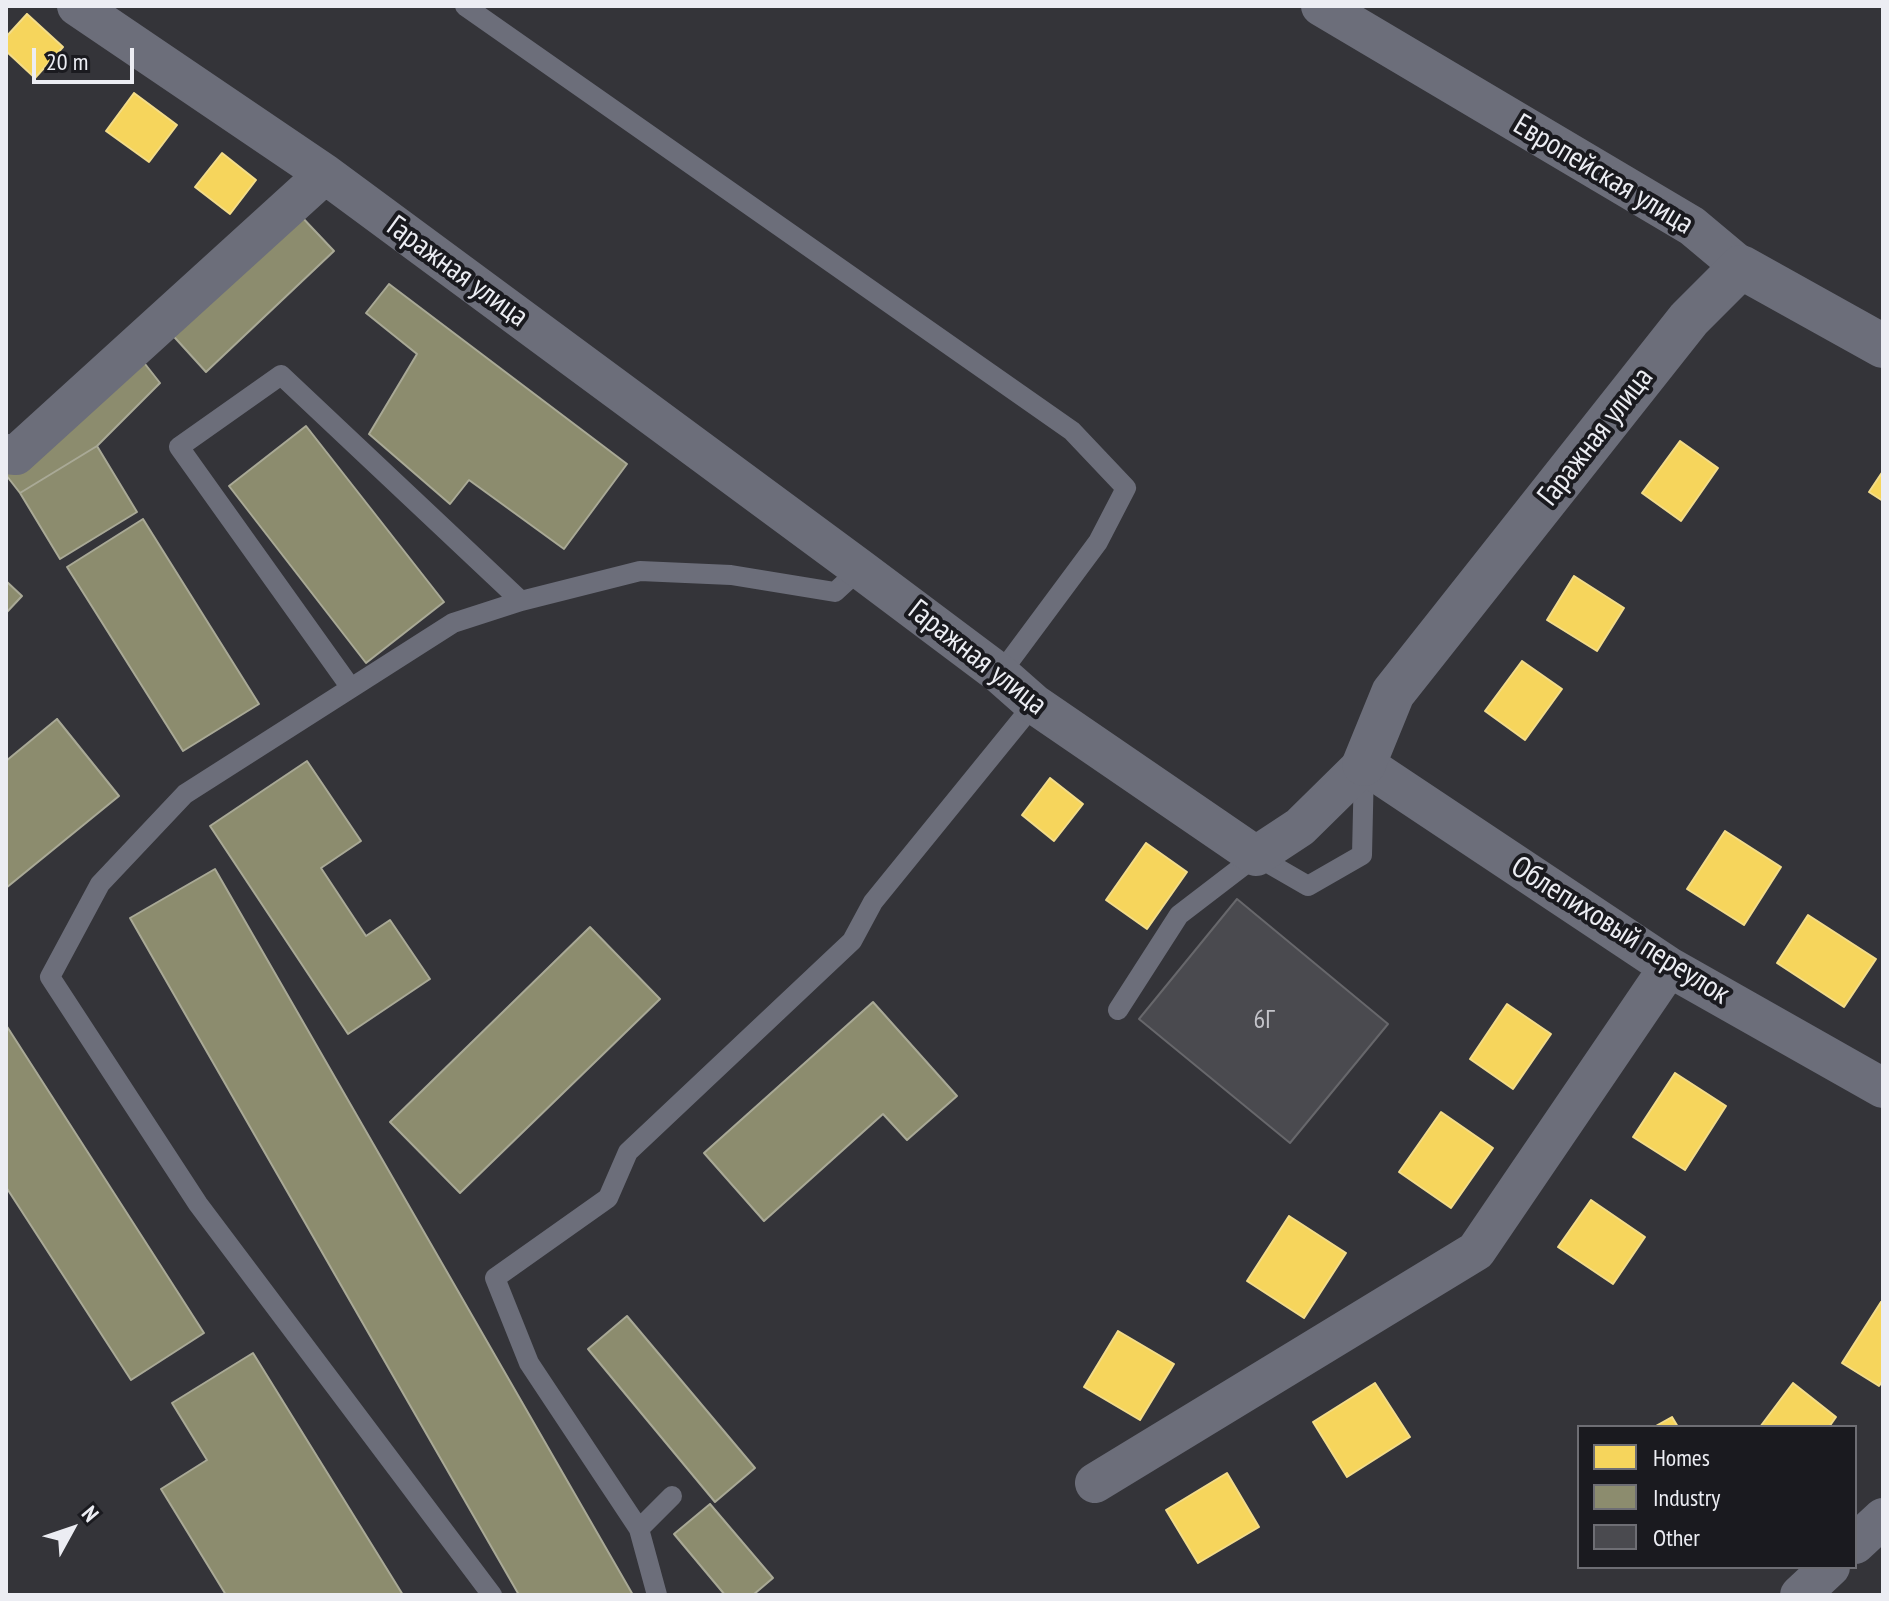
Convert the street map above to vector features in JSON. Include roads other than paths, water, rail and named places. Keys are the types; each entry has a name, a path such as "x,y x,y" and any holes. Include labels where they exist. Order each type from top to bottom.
{"street":[{"name":"Гаражная улица","path":"77,6 325,174 860,569 1000,674 1034,704 1256,856 1300,827 1364,764 1393,693 1689,319 1741,267"},
{"name":"Европейская улица","path":"1321,6 1692,226 1741,267 1883,346"},
{"path":"6,454 16,455 325,174"},
{"name":"Облепиховый переулок","path":"1364,764 1669,967 1883,1088"},
{"path":"1095,1483 1476,1251 1669,967"},
{"path":"1857,1542 1883,1518"},
{"path":"1800,1595 1828,1569"}],"lane":[{"path":"465,6 1072,431 1126,488 1098,542 1000,674"},
{"path":"351,688 179,447 281,375 521,601"},
{"path":"492,1595 198,1204 50,977 100,884 185,794 453,623 521,601 640,571 731,575 835,592 860,569"},
{"path":"657,1595 639,1529 529,1363 495,1278 608,1198 628,1152 852,941 873,902 1034,704"},
{"path":"1118,1010 1179,915 1256,856 1308,886 1362,855 1364,764"},
{"path":"639,1529 672,1496"}]}
